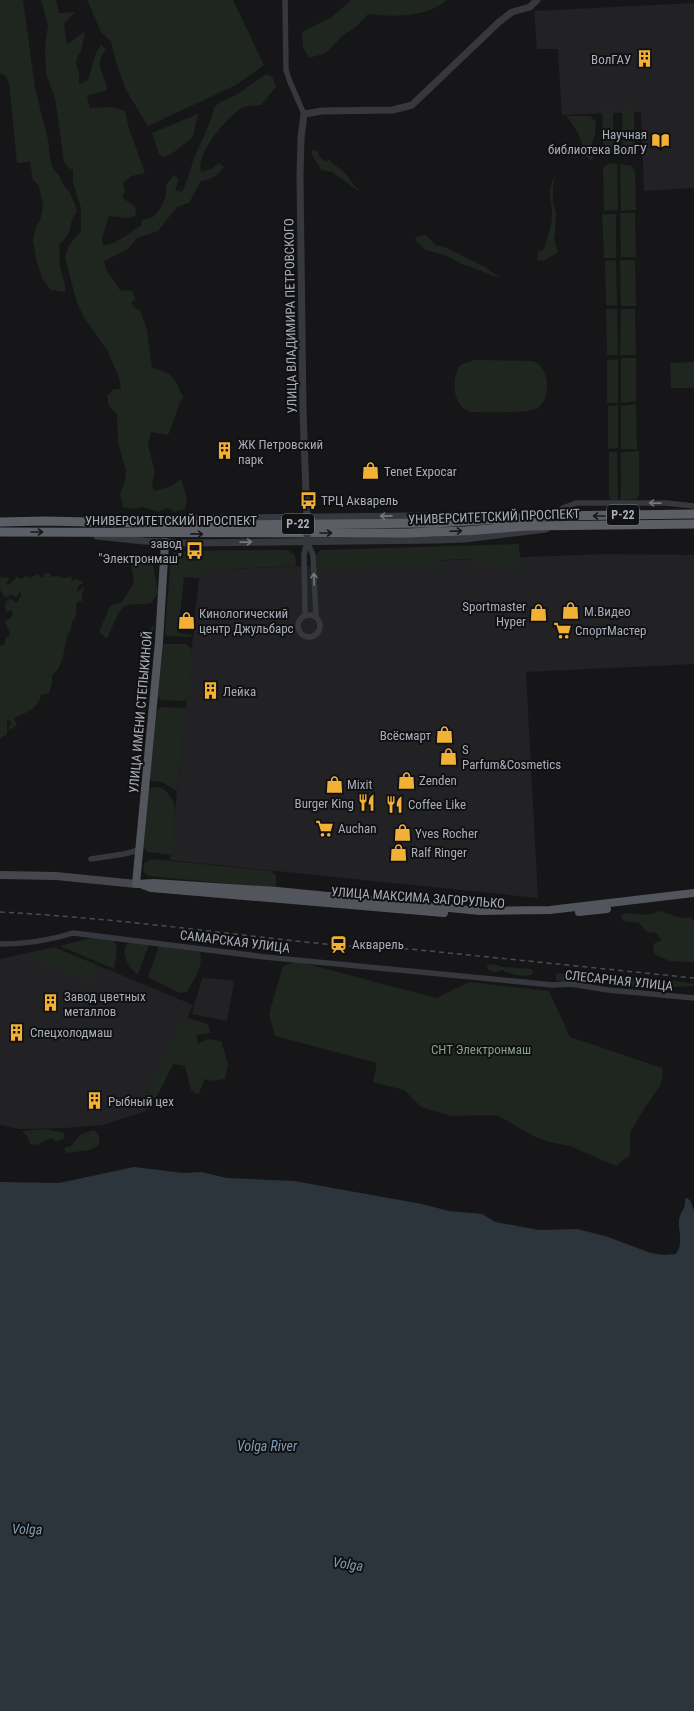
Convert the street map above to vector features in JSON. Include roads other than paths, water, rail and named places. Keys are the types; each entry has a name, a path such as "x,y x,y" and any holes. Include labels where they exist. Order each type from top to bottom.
{"highway":[{"name":"УНИВЕРСИТЕТСКИЙ ПРОСПЕКТ","path":"44,521 221,525 435,523 551,516 694,514"},
{"name":"Р-22","path":"0,522 44,521"},
{"name":"УНИВЕРСИТЕТСКИЙ ПРОСПЕКТ","path":"0,532 74,532 165,538 406,533 465,531 527,526 694,524"}],"main road":[{"path":"157,524 165,538"},
{"name":"УЛИЦА ИМЕНИ СТЕПЫКИНОЙ","path":"139,884 139,850 157,665 165,538"},
{"path":"0,875 56,876 139,884"},
{"name":"УЛИЦА МАКСИМА ЗАГОРУЛЬКО","path":"139,884 154,883 277,891 480,911 550,910 694,893"},
{"name":"УЛИЦА МАКСИМА ЗАГОРУЛЬКО","path":"139,884 151,888 481,916 550,915 694,898"}],"street":[{"path":"285,0 286,70 292,89 304,114 322,111 398,109 412,105 499,22 512,12 532,5 537,0"},
{"name":"УЛИЦА ВЛАДИМИРА ПЕТРОВСКОГО","path":"304,114 301,138 300,175 307,540"},
{"path":"551,516 562,508 576,504 666,503 694,506"},
{"name":"УНИВЕРСИТЕТСКИЙ ПРОСПЕКТ","path":"44,521 306,519 465,515 551,516"},
{"name":"УНИВЕРСИТЕТСКИЙ ПРОСПЕКТ","path":"165,538 307,540 465,539 580,525"},
{"path":"305,616 304,555 307,540"},
{"path":"307,540 314,555 316,618 320,625 319,632 316,636 308,638 304,637 298,630 299,622 305,616 312,616 316,618"},
{"path":"91,859 139,850"},
{"name":"САМАРСКАЯ УЛИЦА","path":"0,944 48,941 73,933 265,957 469,976"},
{"name":"СЛЕСАРНАЯ УЛИЦА","path":"469,976 552,985 571,984 608,990 694,998"}],"water":[{"name":"Volga River","path":"134,1167 183,1173 201,1172 227,1178 294,1181 422,1204 449,1211 482,1214 495,1222 539,1230 577,1229 605,1236 651,1253 664,1255 676,1254 680,1245 679,1220 685,1205 685,1199 690,1200 694,1211 694,1711 0,1711 0,1182 59,1183"}],"railway":[{"path":"0,912 170,926 318,943 410,949 694,978"}],"place":[{"name":"ВолГАУ","path":"644,59"},
{"name":"Научная библиотека ВолГУ","path":"660,141"},
{"name":"ЖК Петровский парк","path":"225,451"},
{"name":"Tenet Expocar","path":"371,471"},
{"name":"ТРЦ Акварель","path":"308,500"},
{"name":"завод \"Электронмаш\"","path":"195,550"},
{"name":"М.Видео","path":"571,611"},
{"name":"Sportmaster Hyper","path":"539,613"},
{"name":"Кинологический центр Джульбарс","path":"186,620"},
{"name":"СпортМастер","path":"562,630"},
{"name":"Лейка","path":"210,691"},
{"name":"Всёсмарт","path":"444,735"},
{"name":"S Parfum&Cosmetics","path":"449,756"},
{"name":"Zenden","path":"406,780"},
{"name":"Mixit","path":"334,784"},
{"name":"Burger King","path":"367,803"},
{"name":"Coffee Like","path":"395,804"},
{"name":"Auchan","path":"325,828"},
{"name":"Yves Rocher","path":"402,833"},
{"name":"Ralf Ringer","path":"398,852"},
{"name":"Акварель","path":"339,944"},
{"name":"Завод цветных металлов","path":"51,1003"},
{"name":"Спецхолодмаш","path":"17,1032"},
{"name":"Рыбный цех","path":"95,1101"}],"park label":[{"name":"СНТ Электронмаш","path":"481,1049"}],"water label":[{"name":"Volga","path":"27,1529"},
{"name":"Volga","path":"348,1564"}]}
